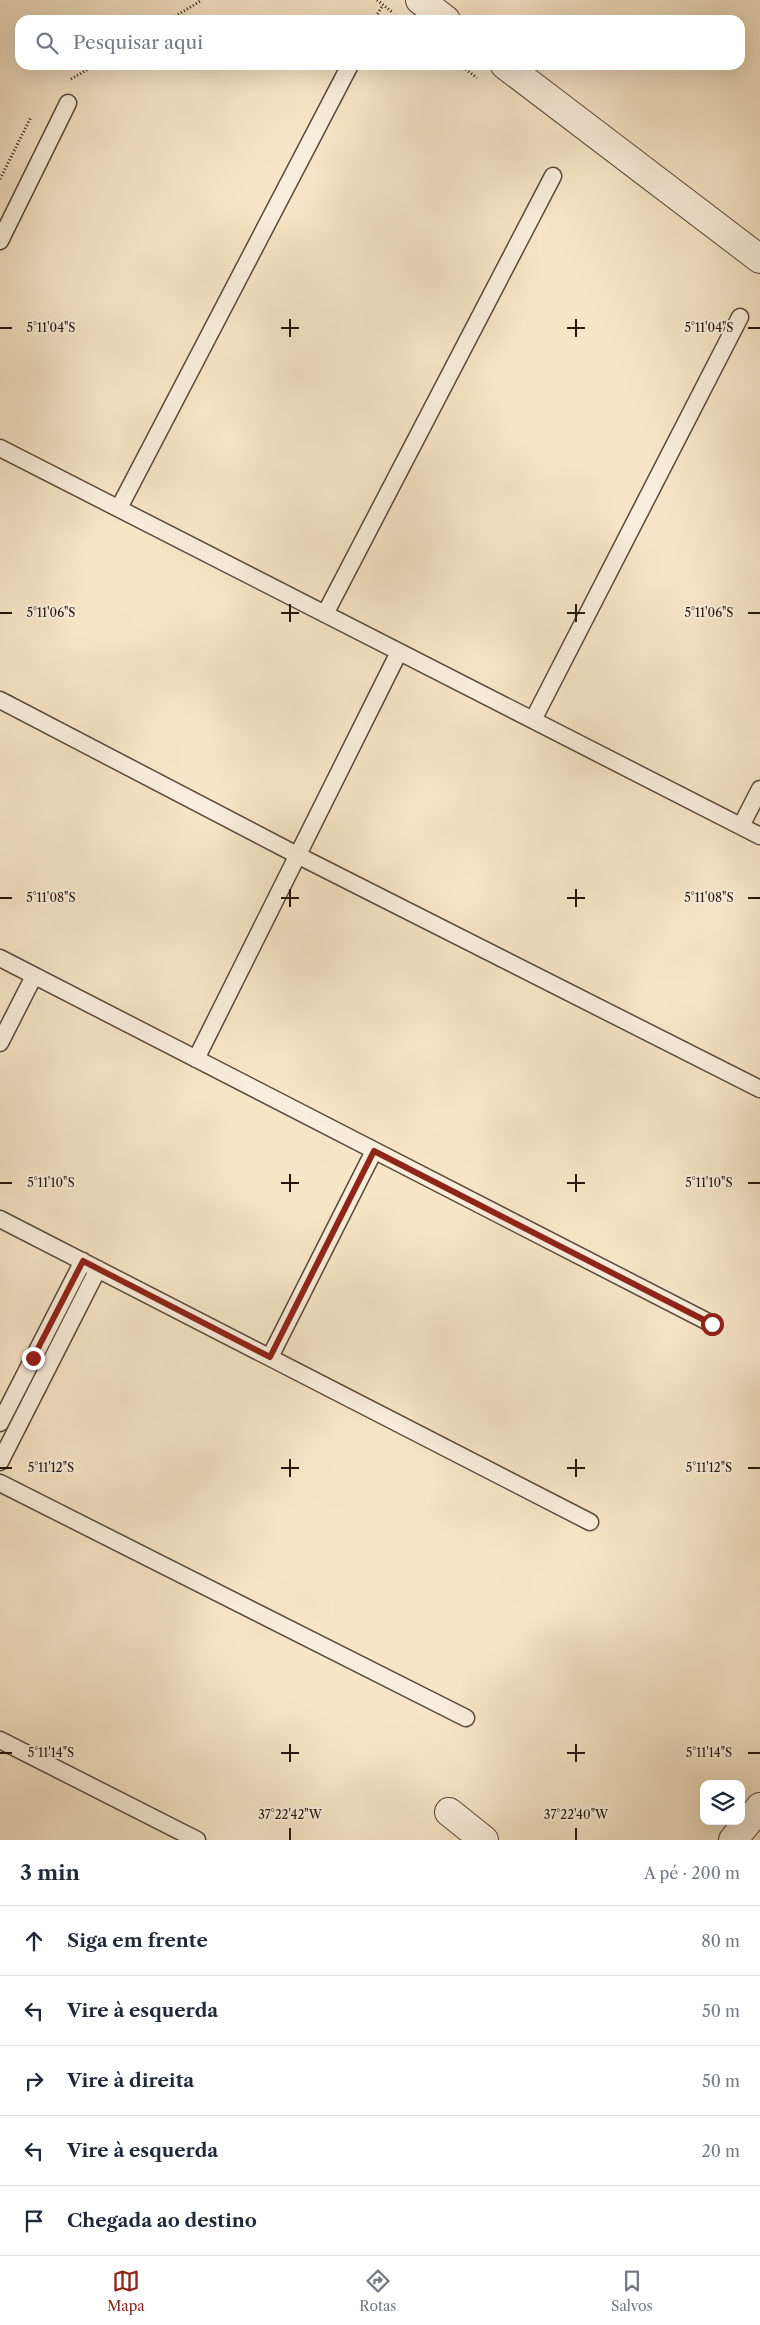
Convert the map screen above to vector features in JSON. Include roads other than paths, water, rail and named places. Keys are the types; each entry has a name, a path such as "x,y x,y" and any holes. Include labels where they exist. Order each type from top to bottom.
{"street":[{"path":"420,0 440,15"},
{"path":"513,70 760,259"},
{"path":"734,1840 760,1807"},
{"path":"449,1812 484,1840"}],"lane":[{"path":"119,508 347,70"},
{"path":"0,241 68,103"},
{"path":"325,614 553,176"},
{"path":"533,720 740,317"},
{"path":"0,448 760,836"},
{"path":"196,1059 299,856 399,652"},
{"path":"0,700 299,856 760,1090"},
{"path":"741,826 760,789"},
{"path":"0,958 712,1324"},
{"path":"0,1043 34,976"},
{"path":"270,1357 374,1151"},
{"path":"0,1219 590,1522"},
{"path":"0,1423 83,1261"},
{"path":"0,1462 98,1269"},
{"path":"0,1483 466,1718"},
{"path":"0,1740 197,1840"}]}
